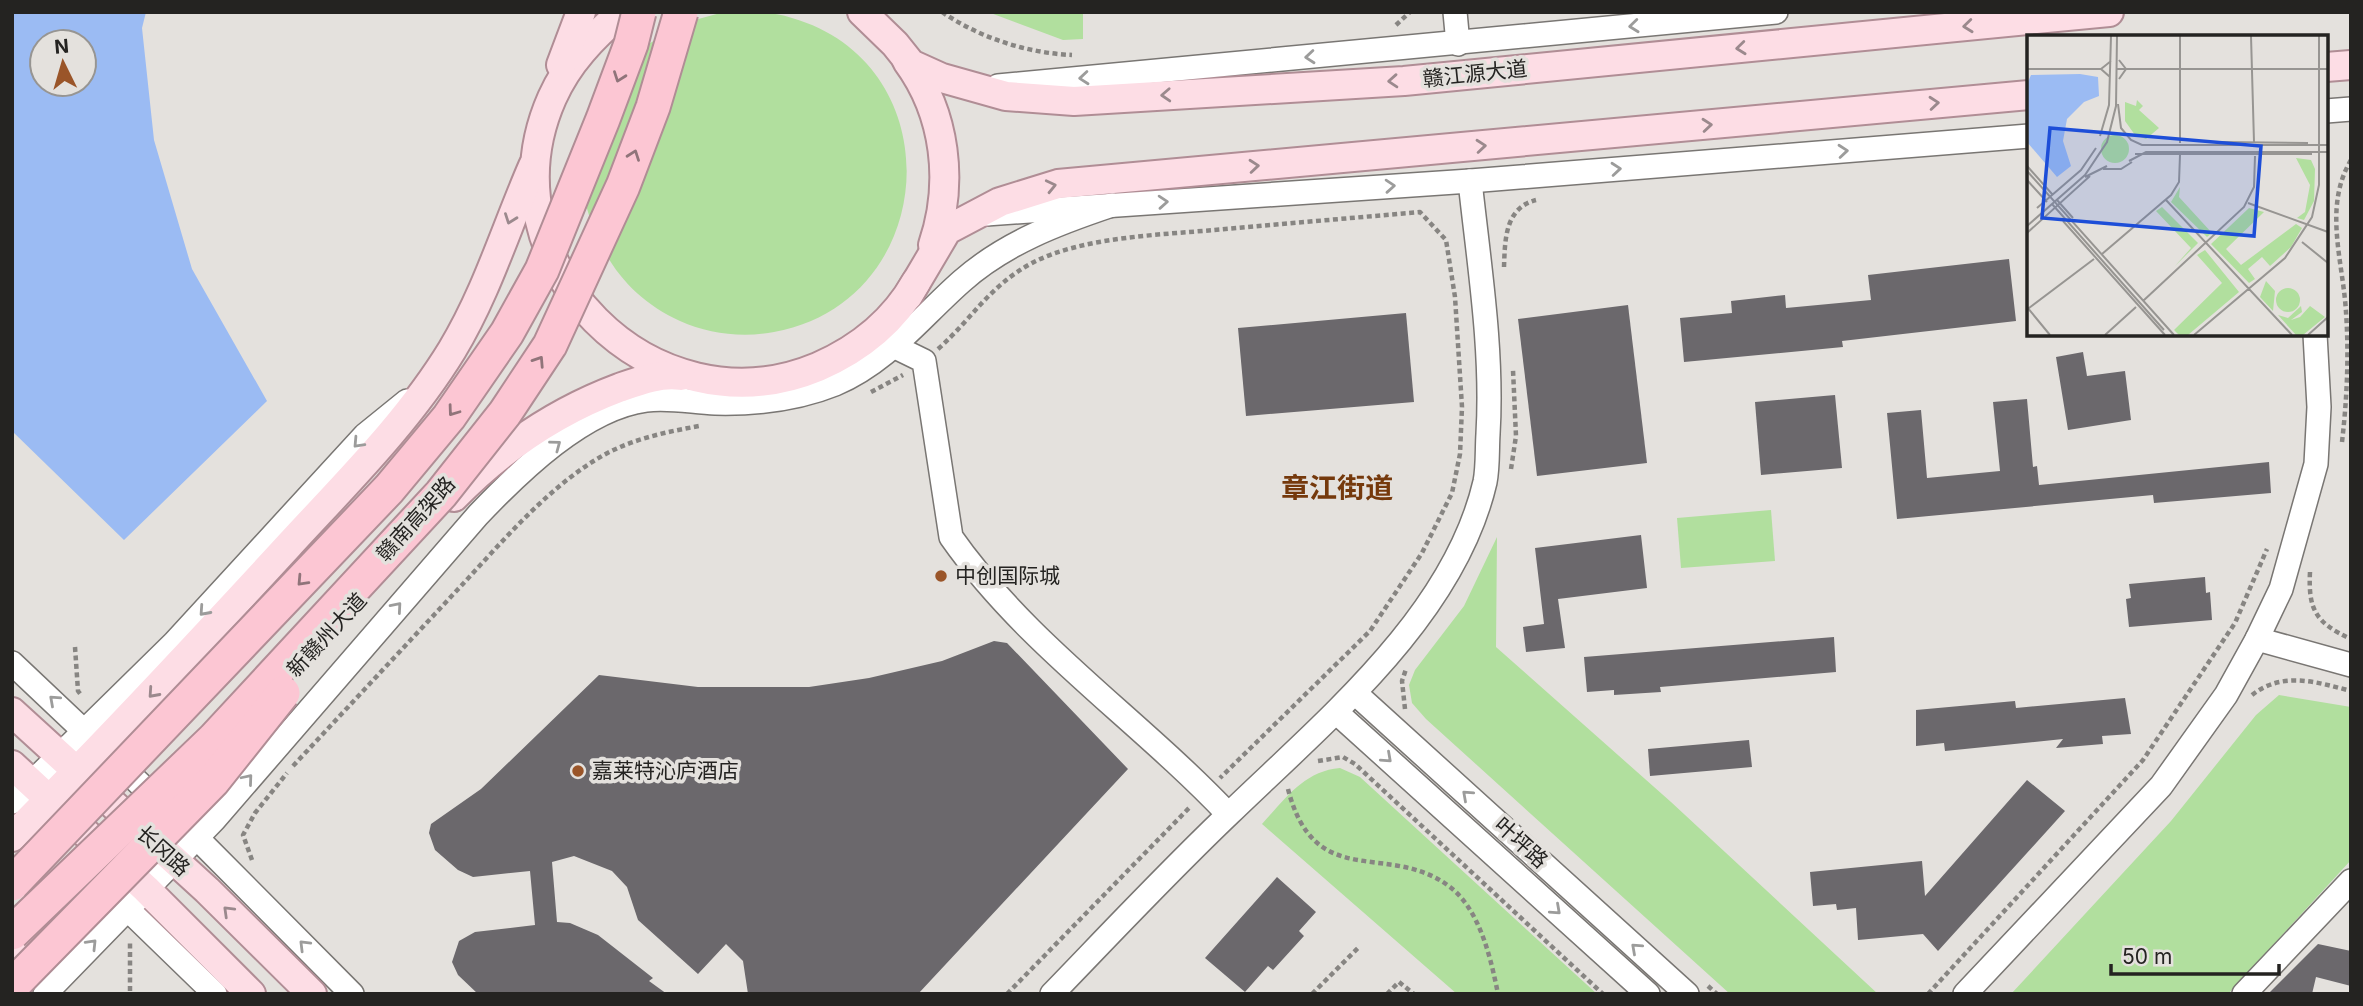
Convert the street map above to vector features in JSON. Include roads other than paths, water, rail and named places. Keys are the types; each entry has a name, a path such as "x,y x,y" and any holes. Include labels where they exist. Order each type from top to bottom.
{"highway":[{"name":"赣南高架路","path":"12,884 389,489 449,417 507,333 542,270 564,220 631,44 639,12"},
{"name":"赣南高架路","path":"12,933 214,739 441,494 505,413 550,345 623,186 653,107 681,12"},
{"path":"12,986 213,782 441,494"},
{"path":"12,871 135,755"}],"main road":[{"path":"22,801 68,764 382,444 429,384 451,351 482,293 510,215 537,157 565,48 582,12"},
{"path":"552,98 570,65 593,36 622,12"},
{"name":"赣江源大道","path":"862,14 895,44 911,64 974,89 1029,99 1074,101 1404,81 2109,12"},
{"path":"537,157 536,197 544,237 559,275 582,308 611,337 645,359 683,374 723,382 762,381 802,373 883,341 927,262 936,238 945,187 943,148 934,111 918,76 895,44"},
{"path":"2328,67 2351,65"},
{"path":"908,296 947,229 972,215 1029,192 1088,180 2027,94"},
{"name":"新赣州大道","path":"12,959 166,807 454,498 506,449 565,411 632,384 667,374 723,382"},
{"name":"长冈路","path":"12,712 141,832 175,860 312,994"},
{"name":"长冈路","path":"22,801 251,994"}],"street":[{"path":"1455,12 1458,44"},
{"path":"974,89 1776,12"},
{"path":"2328,111 2351,109"},
{"path":"972,215 1471,181 2027,136"},
{"path":"1052,994 1228,814 1354,693 1408,631 1451,564 1471,523 1486,480 1489,369 1471,181"},
{"path":"45,994 175,860 509,482 575,431 610,411 644,400 736,403 800,394 833,385 864,369 883,341 989,260 1028,237 1112,205"},
{"path":"1965,994 2161,786 2227,695 2257,639 2281,589 2315,464 2319,407 2315,336"},
{"path":"883,341 925,361 951,537 1016,615 1228,814"},
{"path":"2257,639 2351,665"},
{"path":"12,663 196,836 352,994"},
{"name":"叶坪路","path":"1354,693 1697,989"},
{"name":"叶坪路","path":"1336,712 1648,994"},
{"path":"2244,994 2351,881"},
{"path":"136,899 215,994"},
{"path":"2328,906 2351,911"}],"water":[{"path":"12,12 146,12 142,28 154,140 192,269 267,401 124,540 12,431"}],"place":[{"name":"中创国际城","path":"941,576"},
{"name":"嘉莱特沁庐酒店","path":"578,771"}],"district":[{"name":"章江街道","path":"1337,488"}]}
